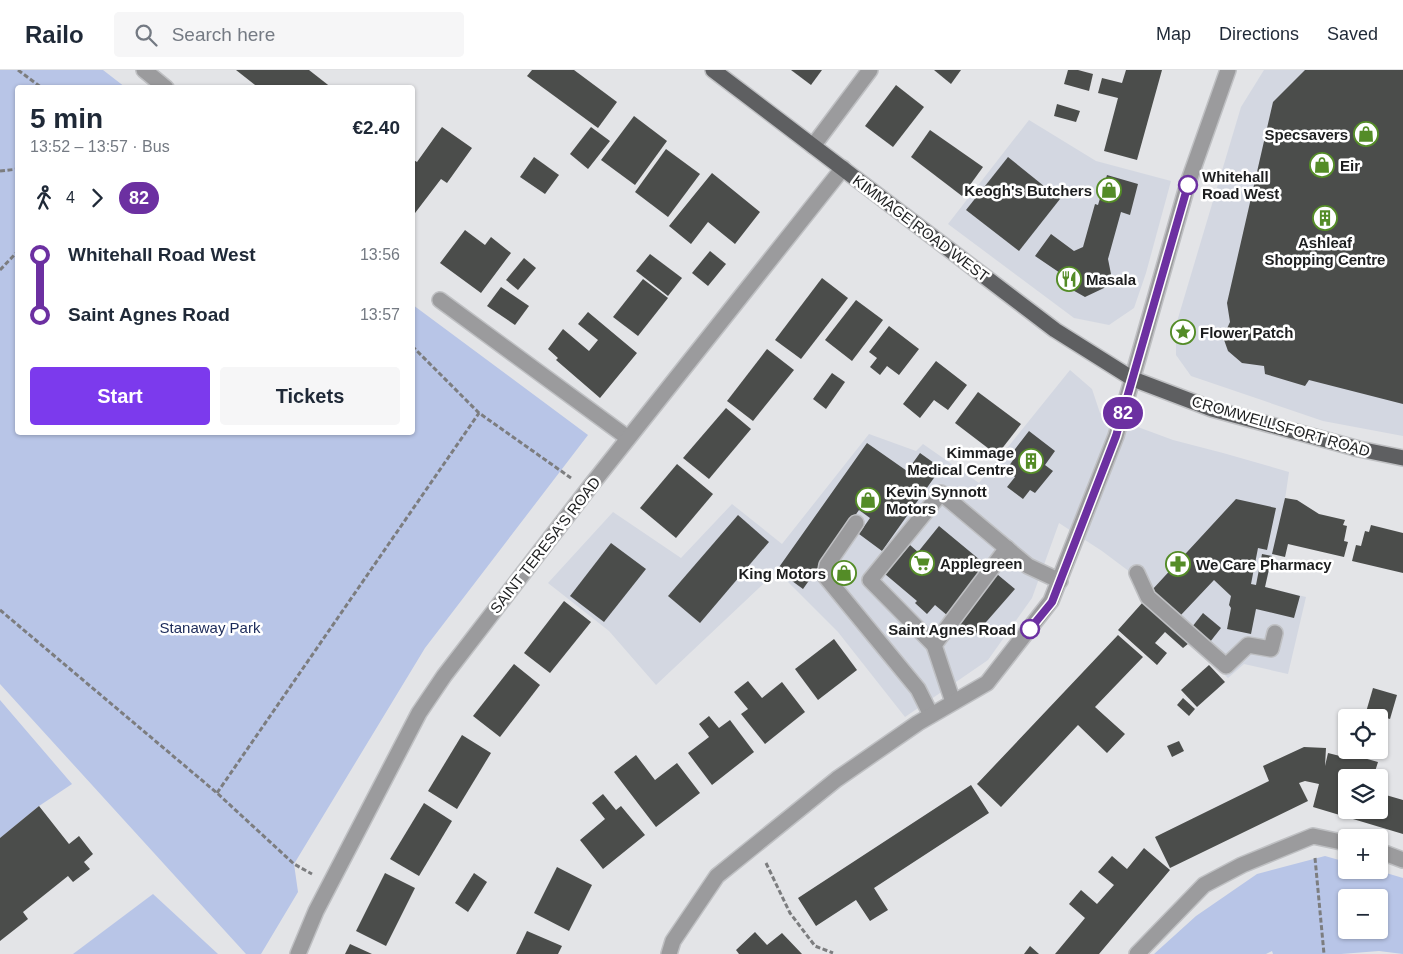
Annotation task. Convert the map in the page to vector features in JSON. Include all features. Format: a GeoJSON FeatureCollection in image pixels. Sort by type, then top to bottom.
{"type":"FeatureCollection","features":[{"type":"Feature","properties":{"kind":"main road","name":"KIMMAGE ROAD WEST"},"geometry":{"type":"LineString","coordinates":[[714,70],[1055,330],[1133,379]]}},
{"type":"Feature","properties":{"kind":"main road","name":"CROMWELLSFORT ROAD"},"geometry":{"type":"LineString","coordinates":[[1133,379],[1212,409],[1359,449],[1403,458]]}},
{"type":"Feature","properties":{"kind":"street"},"geometry":{"type":"LineString","coordinates":[[144,70],[162,85]]}},
{"type":"Feature","properties":{"kind":"street"},"geometry":{"type":"LineString","coordinates":[[813,146],[870,70]]}},
{"type":"Feature","properties":{"kind":"street"},"geometry":{"type":"LineString","coordinates":[[669,954],[673,941],[717,876],[837,779],[931,715],[987,683],[1052,602],[1116,436],[1188,183],[1228,70]]}},
{"type":"Feature","properties":{"kind":"street","name":"SAINT TERESA'S ROAD"},"geometry":{"type":"LineString","coordinates":[[298,954],[316,911],[419,713],[444,676],[628,438],[843,168]]}},
{"type":"Feature","properties":{"kind":"street"},"geometry":{"type":"LineString","coordinates":[[440,300],[628,438]]}},
{"type":"Feature","properties":{"kind":"street"},"geometry":{"type":"LineString","coordinates":[[953,702],[934,645],[870,580],[941,493],[1028,566],[1060,581]]}},
{"type":"Feature","properties":{"kind":"street"},"geometry":{"type":"LineString","coordinates":[[856,524],[827,565],[825,576],[918,689],[931,715]]}},
{"type":"Feature","properties":{"kind":"street"},"geometry":{"type":"LineString","coordinates":[[934,645],[1007,548]]}},
{"type":"Feature","properties":{"kind":"street"},"geometry":{"type":"LineString","coordinates":[[1137,574],[1148,597],[1226,666],[1248,645],[1271,649],[1275,633]]}},
{"type":"Feature","properties":{"kind":"street"},"geometry":{"type":"LineString","coordinates":[[1137,954],[1204,885],[1242,865],[1313,836],[1338,841]]}},
{"type":"Feature","properties":{"kind":"street"},"geometry":{"type":"LineString","coordinates":[[1388,854],[1403,860]]}},
{"type":"Feature","properties":{"kind":"path"},"geometry":{"type":"LineString","coordinates":[[18,70],[38,85]]}},
{"type":"Feature","properties":{"kind":"path"},"geometry":{"type":"LineString","coordinates":[[0,170],[15,169]]}},
{"type":"Feature","properties":{"kind":"path"},"geometry":{"type":"LineString","coordinates":[[0,270],[15,254]]}},
{"type":"Feature","properties":{"kind":"path"},"geometry":{"type":"LineString","coordinates":[[415,349],[479,413],[571,478]]}},
{"type":"Feature","properties":{"kind":"path"},"geometry":{"type":"LineString","coordinates":[[217,794],[479,413]]}},
{"type":"Feature","properties":{"kind":"path"},"geometry":{"type":"LineString","coordinates":[[0,610],[217,794],[294,864],[313,874]]}},
{"type":"Feature","properties":{"kind":"path"},"geometry":{"type":"LineString","coordinates":[[1313,836],[1324,954]]}},
{"type":"Feature","properties":{"kind":"path"},"geometry":{"type":"LineString","coordinates":[[766,864],[790,912],[815,946],[832,953]]}},
{"type":"Feature","properties":{"kind":"shaded area","name":"Ashleaf Shopping Centre"},"geometry":{"type":"Polygon","coordinates":[[[1264,70],[1403,70],[1403,436],[1323,421],[1191,376],[1176,355],[1176,325],[1241,107],[1264,70]]]}},
{"type":"Feature","properties":{"kind":"shaded area"},"geometry":{"type":"Polygon","coordinates":[[[1029,120],[1096,161],[1171,181],[1146,273],[1134,308],[1109,325],[1074,318],[948,224],[1029,120]]]}},
{"type":"Feature","properties":{"kind":"shaded area"},"geometry":{"type":"Polygon","coordinates":[[[1070,370],[1092,389],[1100,413],[1173,440],[1289,472],[1284,506],[1265,587],[1306,597],[1288,674],[1244,664],[1228,678],[1180,635],[1142,581],[1102,551],[1059,523],[1032,598],[988,660],[905,717],[838,632],[777,571],[656,685],[609,631],[548,583],[613,512],[681,558],[732,504],[782,544],[869,434],[916,451],[923,444],[979,483],[1070,370]]]}},
{"type":"Feature","properties":{"kind":"green space","name":"Stanaway Park"},"geometry":{"type":"Polygon","coordinates":[[[0,70],[103,70],[122,85],[15,85],[15,435],[415,435],[415,306],[588,435],[425,648],[294,864],[298,892],[261,954],[246,954],[0,684],[0,70]]]}},
{"type":"Feature","properties":{"kind":"green space"},"geometry":{"type":"Polygon","coordinates":[[[0,700],[72,784],[39,806],[0,838],[0,700]]]}},
{"type":"Feature","properties":{"kind":"green space"},"geometry":{"type":"Polygon","coordinates":[[[1325,856],[1338,860],[1338,879],[1388,879],[1388,874],[1403,878],[1403,954],[1379,951],[1341,954],[1273,954],[1272,951],[1266,954],[1154,954],[1196,916],[1257,874],[1325,856]]]}},
{"type":"Feature","properties":{"kind":"green space"},"geometry":{"type":"Polygon","coordinates":[[[153,894],[218,954],[73,954],[153,894]]]}},
{"type":"Feature","properties":{"kind":"building"},"geometry":{"type":"Polygon","coordinates":[[[236,70],[309,70],[328,85],[255,85],[236,70]]]}},
{"type":"Feature","properties":{"kind":"building"},"geometry":{"type":"Polygon","coordinates":[[[532,70],[574,70],[617,102],[598,128],[527,76],[532,70]]]}},
{"type":"Feature","properties":{"kind":"building"},"geometry":{"type":"Polygon","coordinates":[[[791,70],[822,70],[811,85],[791,70]]]}},
{"type":"Feature","properties":{"kind":"building"},"geometry":{"type":"Polygon","coordinates":[[[934,70],[961,70],[951,84],[934,70]]]}},
{"type":"Feature","properties":{"kind":"building"},"geometry":{"type":"Polygon","coordinates":[[[1068,70],[1078,70],[1093,74],[1089,91],[1064,84],[1068,70]]]}},
{"type":"Feature","properties":{"kind":"building"},"geometry":{"type":"Polygon","coordinates":[[[1126,70],[1162,70],[1137,160],[1104,151],[1118,98],[1098,93],[1102,78],[1122,83],[1126,70]]]}},
{"type":"Feature","properties":{"kind":"building","name":"Ashleaf Shopping Centre"},"geometry":{"type":"Polygon","coordinates":[[[1305,70],[1403,70],[1403,404],[1309,380],[1305,386],[1265,374],[1264,366],[1242,363],[1228,351],[1223,337],[1230,322],[1227,303],[1273,102],[1305,70]]]}},
{"type":"Feature","properties":{"kind":"building"},"geometry":{"type":"Polygon","coordinates":[[[896,85],[924,107],[893,147],[865,126],[896,85]]]}},
{"type":"Feature","properties":{"kind":"building"},"geometry":{"type":"Polygon","coordinates":[[[1057,104],[1080,111],[1076,122],[1054,116],[1057,104]]]}},
{"type":"Feature","properties":{"kind":"building"},"geometry":{"type":"Polygon","coordinates":[[[634,116],[667,141],[635,185],[601,160],[634,116]]]}},
{"type":"Feature","properties":{"kind":"building"},"geometry":{"type":"Polygon","coordinates":[[[442,127],[472,148],[447,183],[441,179],[415,213],[415,161],[417,162],[442,127]]]}},
{"type":"Feature","properties":{"kind":"building"},"geometry":{"type":"Polygon","coordinates":[[[591,127],[610,141],[588,169],[570,154],[591,127]]]}},
{"type":"Feature","properties":{"kind":"building"},"geometry":{"type":"Polygon","coordinates":[[[930,130],[983,167],[962,196],[911,157],[930,130]]]}},
{"type":"Feature","properties":{"kind":"building"},"geometry":{"type":"Polygon","coordinates":[[[666,149],[700,174],[668,217],[635,192],[666,149]]]}},
{"type":"Feature","properties":{"kind":"building"},"geometry":{"type":"Polygon","coordinates":[[[534,157],[559,175],[545,194],[520,177],[534,157]]]}},
{"type":"Feature","properties":{"kind":"building"},"geometry":{"type":"Polygon","coordinates":[[[1008,157],[1060,199],[1019,251],[966,210],[1008,157]]]}},
{"type":"Feature","properties":{"kind":"building"},"geometry":{"type":"Polygon","coordinates":[[[712,173],[760,212],[735,244],[708,222],[691,244],[669,226],[712,173]]]}},
{"type":"Feature","properties":{"kind":"building"},"geometry":{"type":"Polygon","coordinates":[[[1107,175],[1138,184],[1130,215],[1121,212],[1108,259],[1111,274],[1104,288],[1085,297],[1069,288],[1063,275],[1035,256],[1051,234],[1074,251],[1083,247],[1095,204],[1098,205],[1107,175]]]}},
{"type":"Feature","properties":{"kind":"building"},"geometry":{"type":"Polygon","coordinates":[[[465,230],[485,245],[491,237],[511,253],[481,293],[440,263],[465,230]]]}},
{"type":"Feature","properties":{"kind":"building"},"geometry":{"type":"Polygon","coordinates":[[[710,251],[726,264],[708,286],[692,273],[710,251]]]}},
{"type":"Feature","properties":{"kind":"building"},"geometry":{"type":"Polygon","coordinates":[[[650,254],[682,278],[668,296],[636,271],[650,254]]]}},
{"type":"Feature","properties":{"kind":"building"},"geometry":{"type":"Polygon","coordinates":[[[524,258],[536,268],[518,290],[506,280],[524,258]]]}},
{"type":"Feature","properties":{"kind":"building"},"geometry":{"type":"Polygon","coordinates":[[[822,278],[848,298],[801,359],[775,340],[822,278]]]}},
{"type":"Feature","properties":{"kind":"building"},"geometry":{"type":"Polygon","coordinates":[[[643,279],[668,298],[638,336],[613,317],[643,279]]]}},
{"type":"Feature","properties":{"kind":"building"},"geometry":{"type":"Polygon","coordinates":[[[501,287],[529,306],[515,325],[487,306],[501,287]]]}},
{"type":"Feature","properties":{"kind":"building"},"geometry":{"type":"Polygon","coordinates":[[[856,300],[883,320],[852,361],[825,340],[856,300]]]}},
{"type":"Feature","properties":{"kind":"building"},"geometry":{"type":"Polygon","coordinates":[[[588,312],[637,353],[600,398],[556,360],[558,358],[548,349],[563,329],[589,351],[598,340],[578,324],[588,312]]]}},
{"type":"Feature","properties":{"kind":"building"},"geometry":{"type":"Polygon","coordinates":[[[889,326],[919,349],[899,375],[887,366],[880,375],[870,367],[877,358],[869,352],[889,326]]]}},
{"type":"Feature","properties":{"kind":"building"},"geometry":{"type":"Polygon","coordinates":[[[767,349],[794,370],[753,421],[727,401],[767,349]]]}},
{"type":"Feature","properties":{"kind":"building"},"geometry":{"type":"Polygon","coordinates":[[[936,361],[967,385],[948,410],[934,400],[920,418],[903,404],[936,361]]]}},
{"type":"Feature","properties":{"kind":"building"},"geometry":{"type":"Polygon","coordinates":[[[832,373],[845,382],[826,409],[813,399],[832,373]]]}},
{"type":"Feature","properties":{"kind":"building"},"geometry":{"type":"Polygon","coordinates":[[[978,392],[1021,424],[997,455],[955,423],[978,392]]]}},
{"type":"Feature","properties":{"kind":"building"},"geometry":{"type":"Polygon","coordinates":[[[726,408],[751,429],[709,479],[683,458],[726,408]]]}},
{"type":"Feature","properties":{"kind":"building","name":"Kimmage Medical Centre"},"geometry":{"type":"Polygon","coordinates":[[[1029,431],[1055,451],[1045,465],[1053,471],[1035,493],[1030,490],[1023,499],[1007,487],[1015,477],[1006,470],[1016,456],[1012,453],[1029,431]]]}},
{"type":"Feature","properties":{"kind":"building"},"geometry":{"type":"Polygon","coordinates":[[[867,443],[907,471],[920,453],[941,468],[882,551],[859,534],[870,518],[859,510],[803,589],[777,570],[867,443]]]}},
{"type":"Feature","properties":{"kind":"building"},"geometry":{"type":"Polygon","coordinates":[[[677,464],[713,494],[676,538],[640,508],[677,464]]]}},
{"type":"Feature","properties":{"kind":"building"},"geometry":{"type":"Polygon","coordinates":[[[1285,498],[1297,500],[1319,514],[1345,520],[1343,525],[1347,526],[1344,541],[1348,542],[1344,557],[1288,544],[1285,557],[1272,554],[1285,498]]]}},
{"type":"Feature","properties":{"kind":"building"},"geometry":{"type":"Polygon","coordinates":[[[1236,499],[1276,508],[1267,550],[1258,548],[1251,584],[1256,585],[1262,554],[1272,556],[1265,587],[1300,596],[1294,618],[1256,609],[1251,634],[1227,629],[1231,596],[1214,580],[1180,616],[1152,590],[1236,499]]]}},
{"type":"Feature","properties":{"kind":"building"},"geometry":{"type":"Polygon","coordinates":[[[738,515],[769,542],[700,623],[668,596],[738,515]]]}},
{"type":"Feature","properties":{"kind":"building"},"geometry":{"type":"Polygon","coordinates":[[[1371,525],[1403,533],[1403,573],[1352,561],[1356,545],[1361,546],[1365,531],[1369,532],[1371,525]]]}},
{"type":"Feature","properties":{"kind":"building","name":"Applegreen"},"geometry":{"type":"Polygon","coordinates":[[[939,526],[1015,589],[973,637],[935,605],[927,614],[915,603],[917,601],[885,574],[910,545],[918,552],[939,526]]]}},
{"type":"Feature","properties":{"kind":"building"},"geometry":{"type":"Polygon","coordinates":[[[611,543],[646,569],[604,622],[570,596],[611,543]]]}},
{"type":"Feature","properties":{"kind":"building"},"geometry":{"type":"Polygon","coordinates":[[[564,601],[591,622],[550,673],[524,653],[564,601]]]}},
{"type":"Feature","properties":{"kind":"building"},"geometry":{"type":"Polygon","coordinates":[[[1143,602],[1189,643],[1183,648],[1165,632],[1155,643],[1167,653],[1157,665],[1118,630],[1143,602]]]}},
{"type":"Feature","properties":{"kind":"building"},"geometry":{"type":"Polygon","coordinates":[[[1203,613],[1221,628],[1210,642],[1192,627],[1203,613]]]}},
{"type":"Feature","properties":{"kind":"building"},"geometry":{"type":"Polygon","coordinates":[[[1118,635],[1143,657],[1095,707],[1125,734],[1107,753],[1078,725],[1001,807],[977,784],[1118,635]]]}},
{"type":"Feature","properties":{"kind":"building"},"geometry":{"type":"Polygon","coordinates":[[[834,639],[857,670],[818,700],[795,669],[834,639]]]}},
{"type":"Feature","properties":{"kind":"building"},"geometry":{"type":"Polygon","coordinates":[[[514,664],[540,685],[500,737],[473,716],[514,664]]]}},
{"type":"Feature","properties":{"kind":"building"},"geometry":{"type":"Polygon","coordinates":[[[1209,665],[1225,682],[1197,707],[1181,690],[1209,665]]]}},
{"type":"Feature","properties":{"kind":"building"},"geometry":{"type":"Polygon","coordinates":[[[748,681],[762,698],[782,682],[805,712],[765,744],[741,714],[748,709],[734,692],[748,681]]]}},
{"type":"Feature","properties":{"kind":"building"},"geometry":{"type":"Polygon","coordinates":[[[1373,688],[1397,695],[1390,719],[1388,718],[1388,709],[1367,709],[1373,688]]]}},
{"type":"Feature","properties":{"kind":"building"},"geometry":{"type":"Polygon","coordinates":[[[1183,698],[1195,709],[1189,716],[1177,705],[1183,698]]]}},
{"type":"Feature","properties":{"kind":"building"},"geometry":{"type":"Polygon","coordinates":[[[709,716],[719,728],[730,720],[754,752],[712,785],[688,753],[709,737],[699,724],[709,716]]]}},
{"type":"Feature","properties":{"kind":"building"},"geometry":{"type":"Polygon","coordinates":[[[462,735],[491,753],[457,809],[428,791],[462,735]]]}},
{"type":"Feature","properties":{"kind":"building"},"geometry":{"type":"Polygon","coordinates":[[[1179,741],[1184,751],[1172,757],[1167,746],[1179,741]]]}},
{"type":"Feature","properties":{"kind":"building"},"geometry":{"type":"Polygon","coordinates":[[[1304,747],[1326,748],[1325,766],[1328,753],[1338,756],[1338,759],[1367,759],[1378,762],[1376,769],[1338,769],[1338,814],[1313,807],[1319,784],[1305,781],[1299,783],[1308,801],[1170,868],[1155,837],[1269,781],[1263,766],[1304,747]]]}},
{"type":"Feature","properties":{"kind":"building"},"geometry":{"type":"Polygon","coordinates":[[[636,755],[655,780],[677,763],[700,793],[656,827],[614,772],[636,755]]]}},
{"type":"Feature","properties":{"kind":"building"},"geometry":{"type":"Polygon","coordinates":[[[971,785],[989,813],[874,888],[888,910],[870,921],[856,900],[816,926],[798,898],[971,785]]]}},
{"type":"Feature","properties":{"kind":"building"},"geometry":{"type":"Polygon","coordinates":[[[603,794],[616,810],[621,806],[645,835],[603,869],[580,840],[605,819],[592,803],[603,794]]]}},
{"type":"Feature","properties":{"kind":"building"},"geometry":{"type":"Polygon","coordinates":[[[1388,796],[1403,800],[1403,834],[1353,819],[1388,819],[1388,796]]]}},
{"type":"Feature","properties":{"kind":"building"},"geometry":{"type":"Polygon","coordinates":[[[424,803],[452,821],[419,876],[390,859],[424,803]]]}},
{"type":"Feature","properties":{"kind":"building"},"geometry":{"type":"Polygon","coordinates":[[[39,806],[69,844],[79,836],[93,854],[84,862],[90,869],[73,882],[68,876],[23,912],[28,919],[0,941],[0,838],[39,806]]]}},
{"type":"Feature","properties":{"kind":"building"},"geometry":{"type":"Polygon","coordinates":[[[1144,848],[1170,870],[1099,954],[1055,954],[1085,918],[1069,904],[1081,890],[1097,904],[1114,885],[1098,872],[1112,856],[1127,869],[1144,848]]]}},
{"type":"Feature","properties":{"kind":"building"},"geometry":{"type":"Polygon","coordinates":[[[557,867],[592,885],[569,931],[534,913],[557,867]]]}},
{"type":"Feature","properties":{"kind":"building"},"geometry":{"type":"Polygon","coordinates":[[[385,873],[415,888],[386,946],[356,931],[385,873]]]}},
{"type":"Feature","properties":{"kind":"building"},"geometry":{"type":"Polygon","coordinates":[[[474,873],[487,882],[468,912],[455,903],[474,873]]]}},
{"type":"Feature","properties":{"kind":"building"},"geometry":{"type":"Polygon","coordinates":[[[527,931],[562,946],[558,954],[516,954],[527,931]]]}},
{"type":"Feature","properties":{"kind":"building"},"geometry":{"type":"Polygon","coordinates":[[[755,932],[767,945],[782,933],[802,954],[739,954],[736,950],[755,932]]]}},
{"type":"Feature","properties":{"kind":"building"},"geometry":{"type":"Polygon","coordinates":[[[350,944],[372,954],[345,954],[350,944]]]}},
{"type":"Feature","properties":{"kind":"building"},"geometry":{"type":"Polygon","coordinates":[[[1030,946],[1039,954],[1024,954],[1030,946]]]}},
{"type":"Feature","properties":{"kind":"bus line","name":"82"},"geometry":{"type":"LineString","coordinates":[[1030,629],[1052,602],[1116,436],[1188,185]]}},
{"type":"Feature","properties":{"kind":"place","name":"Specsavers"},"geometry":{"type":"Point","coordinates":[1366,134]}},
{"type":"Feature","properties":{"kind":"place","name":"Eir"},"geometry":{"type":"Point","coordinates":[1322,165]}},
{"type":"Feature","properties":{"kind":"place","name":"Whitehall Road West"},"geometry":{"type":"Point","coordinates":[1188,185]}},
{"type":"Feature","properties":{"kind":"place","name":"Keogh's Butchers"},"geometry":{"type":"Point","coordinates":[1109,190]}},
{"type":"Feature","properties":{"kind":"place","name":"Ashleaf Shopping Centre"},"geometry":{"type":"Point","coordinates":[1325,218]}},
{"type":"Feature","properties":{"kind":"place","name":"Masala"},"geometry":{"type":"Point","coordinates":[1069,279]}},
{"type":"Feature","properties":{"kind":"place","name":"Flower Patch"},"geometry":{"type":"Point","coordinates":[1183,332]}},
{"type":"Feature","properties":{"kind":"place","name":"Kimmage Medical Centre"},"geometry":{"type":"Point","coordinates":[1031,461]}},
{"type":"Feature","properties":{"kind":"place","name":"Kevin Synnott Motors"},"geometry":{"type":"Point","coordinates":[868,500]}},
{"type":"Feature","properties":{"kind":"place","name":"Applegreen"},"geometry":{"type":"Point","coordinates":[922,563]}},
{"type":"Feature","properties":{"kind":"place","name":"We Care Pharmacy"},"geometry":{"type":"Point","coordinates":[1178,564]}},
{"type":"Feature","properties":{"kind":"place","name":"King Motors"},"geometry":{"type":"Point","coordinates":[844,573]}},
{"type":"Feature","properties":{"kind":"place","name":"Saint Agnes Road"},"geometry":{"type":"Point","coordinates":[1030,629]}}]}
